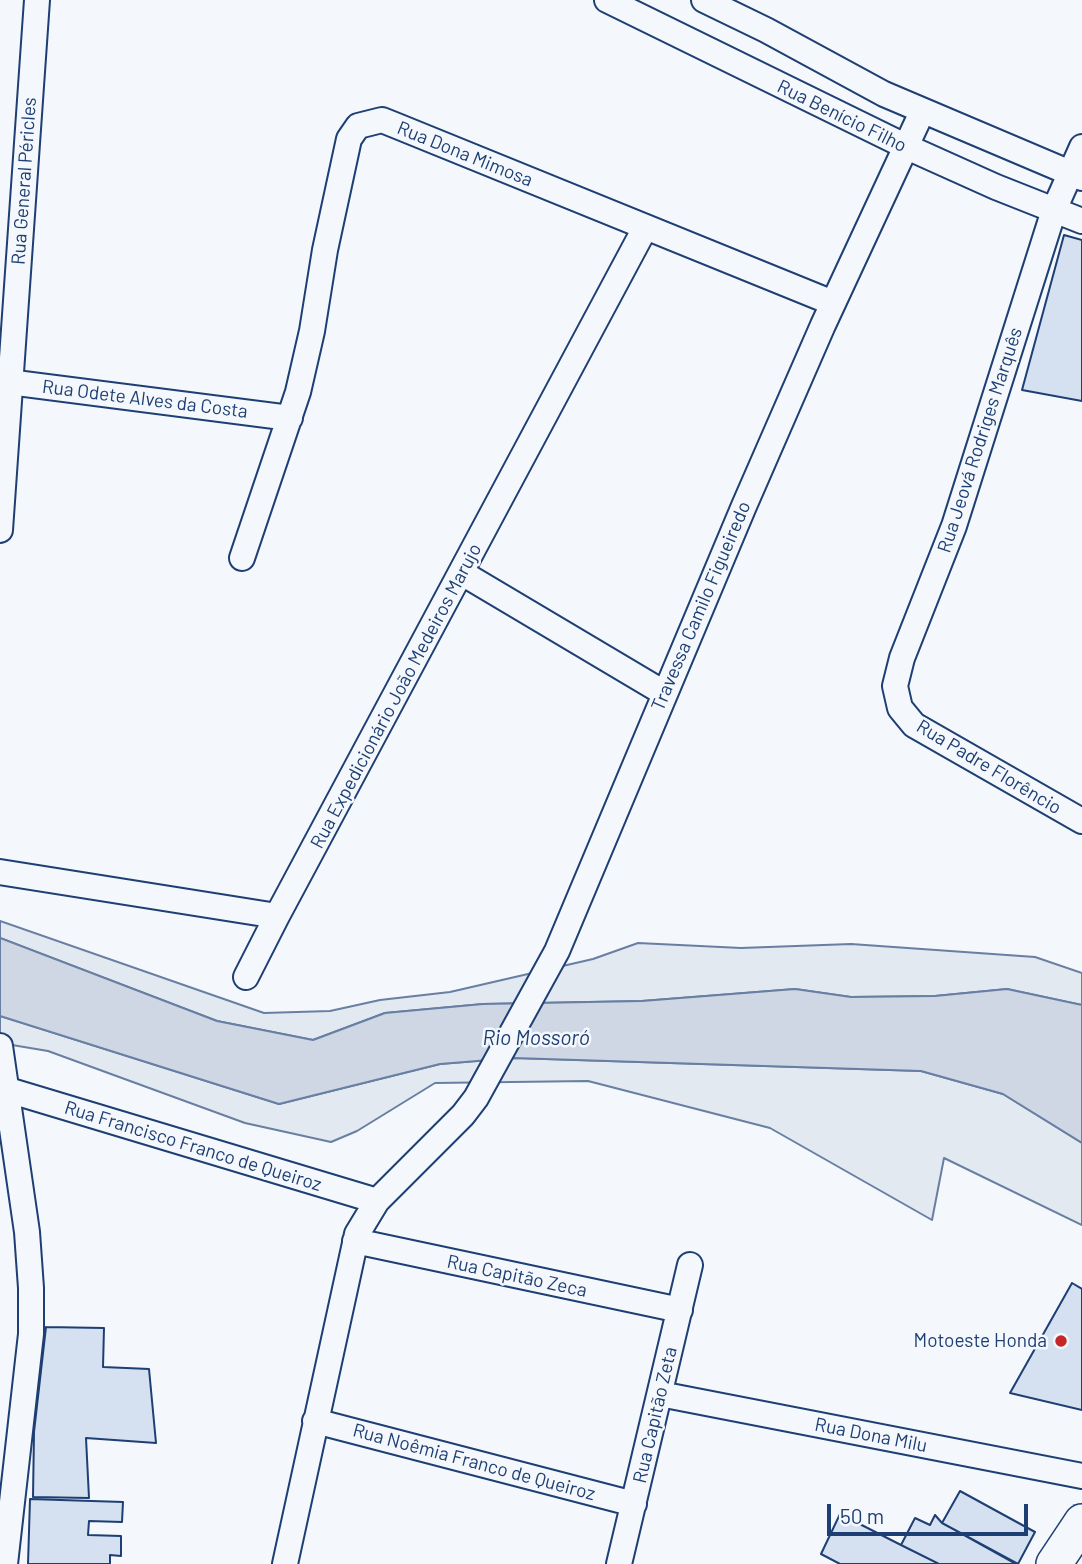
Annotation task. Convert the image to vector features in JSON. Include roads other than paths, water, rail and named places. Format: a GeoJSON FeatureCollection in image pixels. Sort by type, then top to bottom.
{"type":"FeatureCollection","features":[{"type":"Feature","properties":{"kind":"main road"},"geometry":{"type":"LineString","coordinates":[[1054,1564],[1082,1522]]}},
{"type":"Feature","properties":{"kind":"street","name":"Rua General Péricles"},"geometry":{"type":"LineString","coordinates":[[0,530],[5,381],[37,0]]}},
{"type":"Feature","properties":{"kind":"street","name":"Rua Benício Filho"},"geometry":{"type":"LineString","coordinates":[[607,0],[907,147],[996,187],[1082,221]]}},
{"type":"Feature","properties":{"kind":"street","name":"Rua Benício Filho"},"geometry":{"type":"LineString","coordinates":[[704,0],[922,112],[1076,176]]}},
{"type":"Feature","properties":{"kind":"street","name":"Travessa Camilo Figueiredo"},"geometry":{"type":"LineString","coordinates":[[285,1564],[355,1241],[377,1201],[463,1115],[476,1098],[558,951],[664,693],[833,303],[922,112]]}},
{"type":"Feature","properties":{"kind":"street","name":"Rua Dona Mimosa"},"geometry":{"type":"LineString","coordinates":[[242,558],[290,418],[312,331],[349,139],[358,126],[382,120],[833,303]]}},
{"type":"Feature","properties":{"kind":"street","name":"Rua Jeová Rodriges Marquês"},"geometry":{"type":"LineString","coordinates":[[900,708],[895,686],[902,658],[954,526],[1054,210],[1076,176],[1082,147]]}},
{"type":"Feature","properties":{"kind":"street","name":"Rua Expedicionário João Medeiros Marujo"},"geometry":{"type":"LineString","coordinates":[[246,977],[645,228]]}},
{"type":"Feature","properties":{"kind":"street","name":"Rua Odete Alves da Costa"},"geometry":{"type":"LineString","coordinates":[[5,381],[290,418]]}},
{"type":"Feature","properties":{"kind":"street"},"geometry":{"type":"LineString","coordinates":[[462,573],[664,693]]}},
{"type":"Feature","properties":{"kind":"street","name":"Rua Padre Florêncio"},"geometry":{"type":"LineString","coordinates":[[900,708],[914,725],[1082,821]]}},
{"type":"Feature","properties":{"kind":"street"},"geometry":{"type":"LineString","coordinates":[[0,872],[277,916]]}},
{"type":"Feature","properties":{"kind":"street"},"geometry":{"type":"LineString","coordinates":[[1,1054],[27,1232],[32,1288],[31,1334],[5,1564]]}},
{"type":"Feature","properties":{"kind":"street","name":"Rua Francisco Franco de Queiroz"},"geometry":{"type":"LineString","coordinates":[[8,1090],[377,1201]]}},
{"type":"Feature","properties":{"kind":"street","name":"Rua Capitão Zeca"},"geometry":{"type":"LineString","coordinates":[[355,1241],[680,1310]]}},
{"type":"Feature","properties":{"kind":"street","name":"Rua Capitão Zeta"},"geometry":{"type":"LineString","coordinates":[[619,1564],[690,1265]]}},
{"type":"Feature","properties":{"kind":"street","name":"Rua Dona Milu"},"geometry":{"type":"LineString","coordinates":[[660,1394],[1082,1475]]}},
{"type":"Feature","properties":{"kind":"street","name":"Rua Noêmia Franco de Queiroz"},"geometry":{"type":"LineString","coordinates":[[315,1421],[634,1504]]}},
{"type":"Feature","properties":{"kind":"water","name":"Rio Mossoró"},"geometry":{"type":"Polygon","coordinates":[[[0,938],[217,1021],[313,1040],[385,1013],[483,1004],[642,1001],[795,989],[851,997],[935,996],[1007,989],[1082,1005],[1082,1143],[1003,1094],[921,1071],[514,1058],[440,1064],[279,1104],[0,1016],[0,938]]]}},
{"type":"Feature","properties":{"kind":"place","name":"Motoeste Honda"},"geometry":{"type":"Point","coordinates":[1061,1341]}}]}
